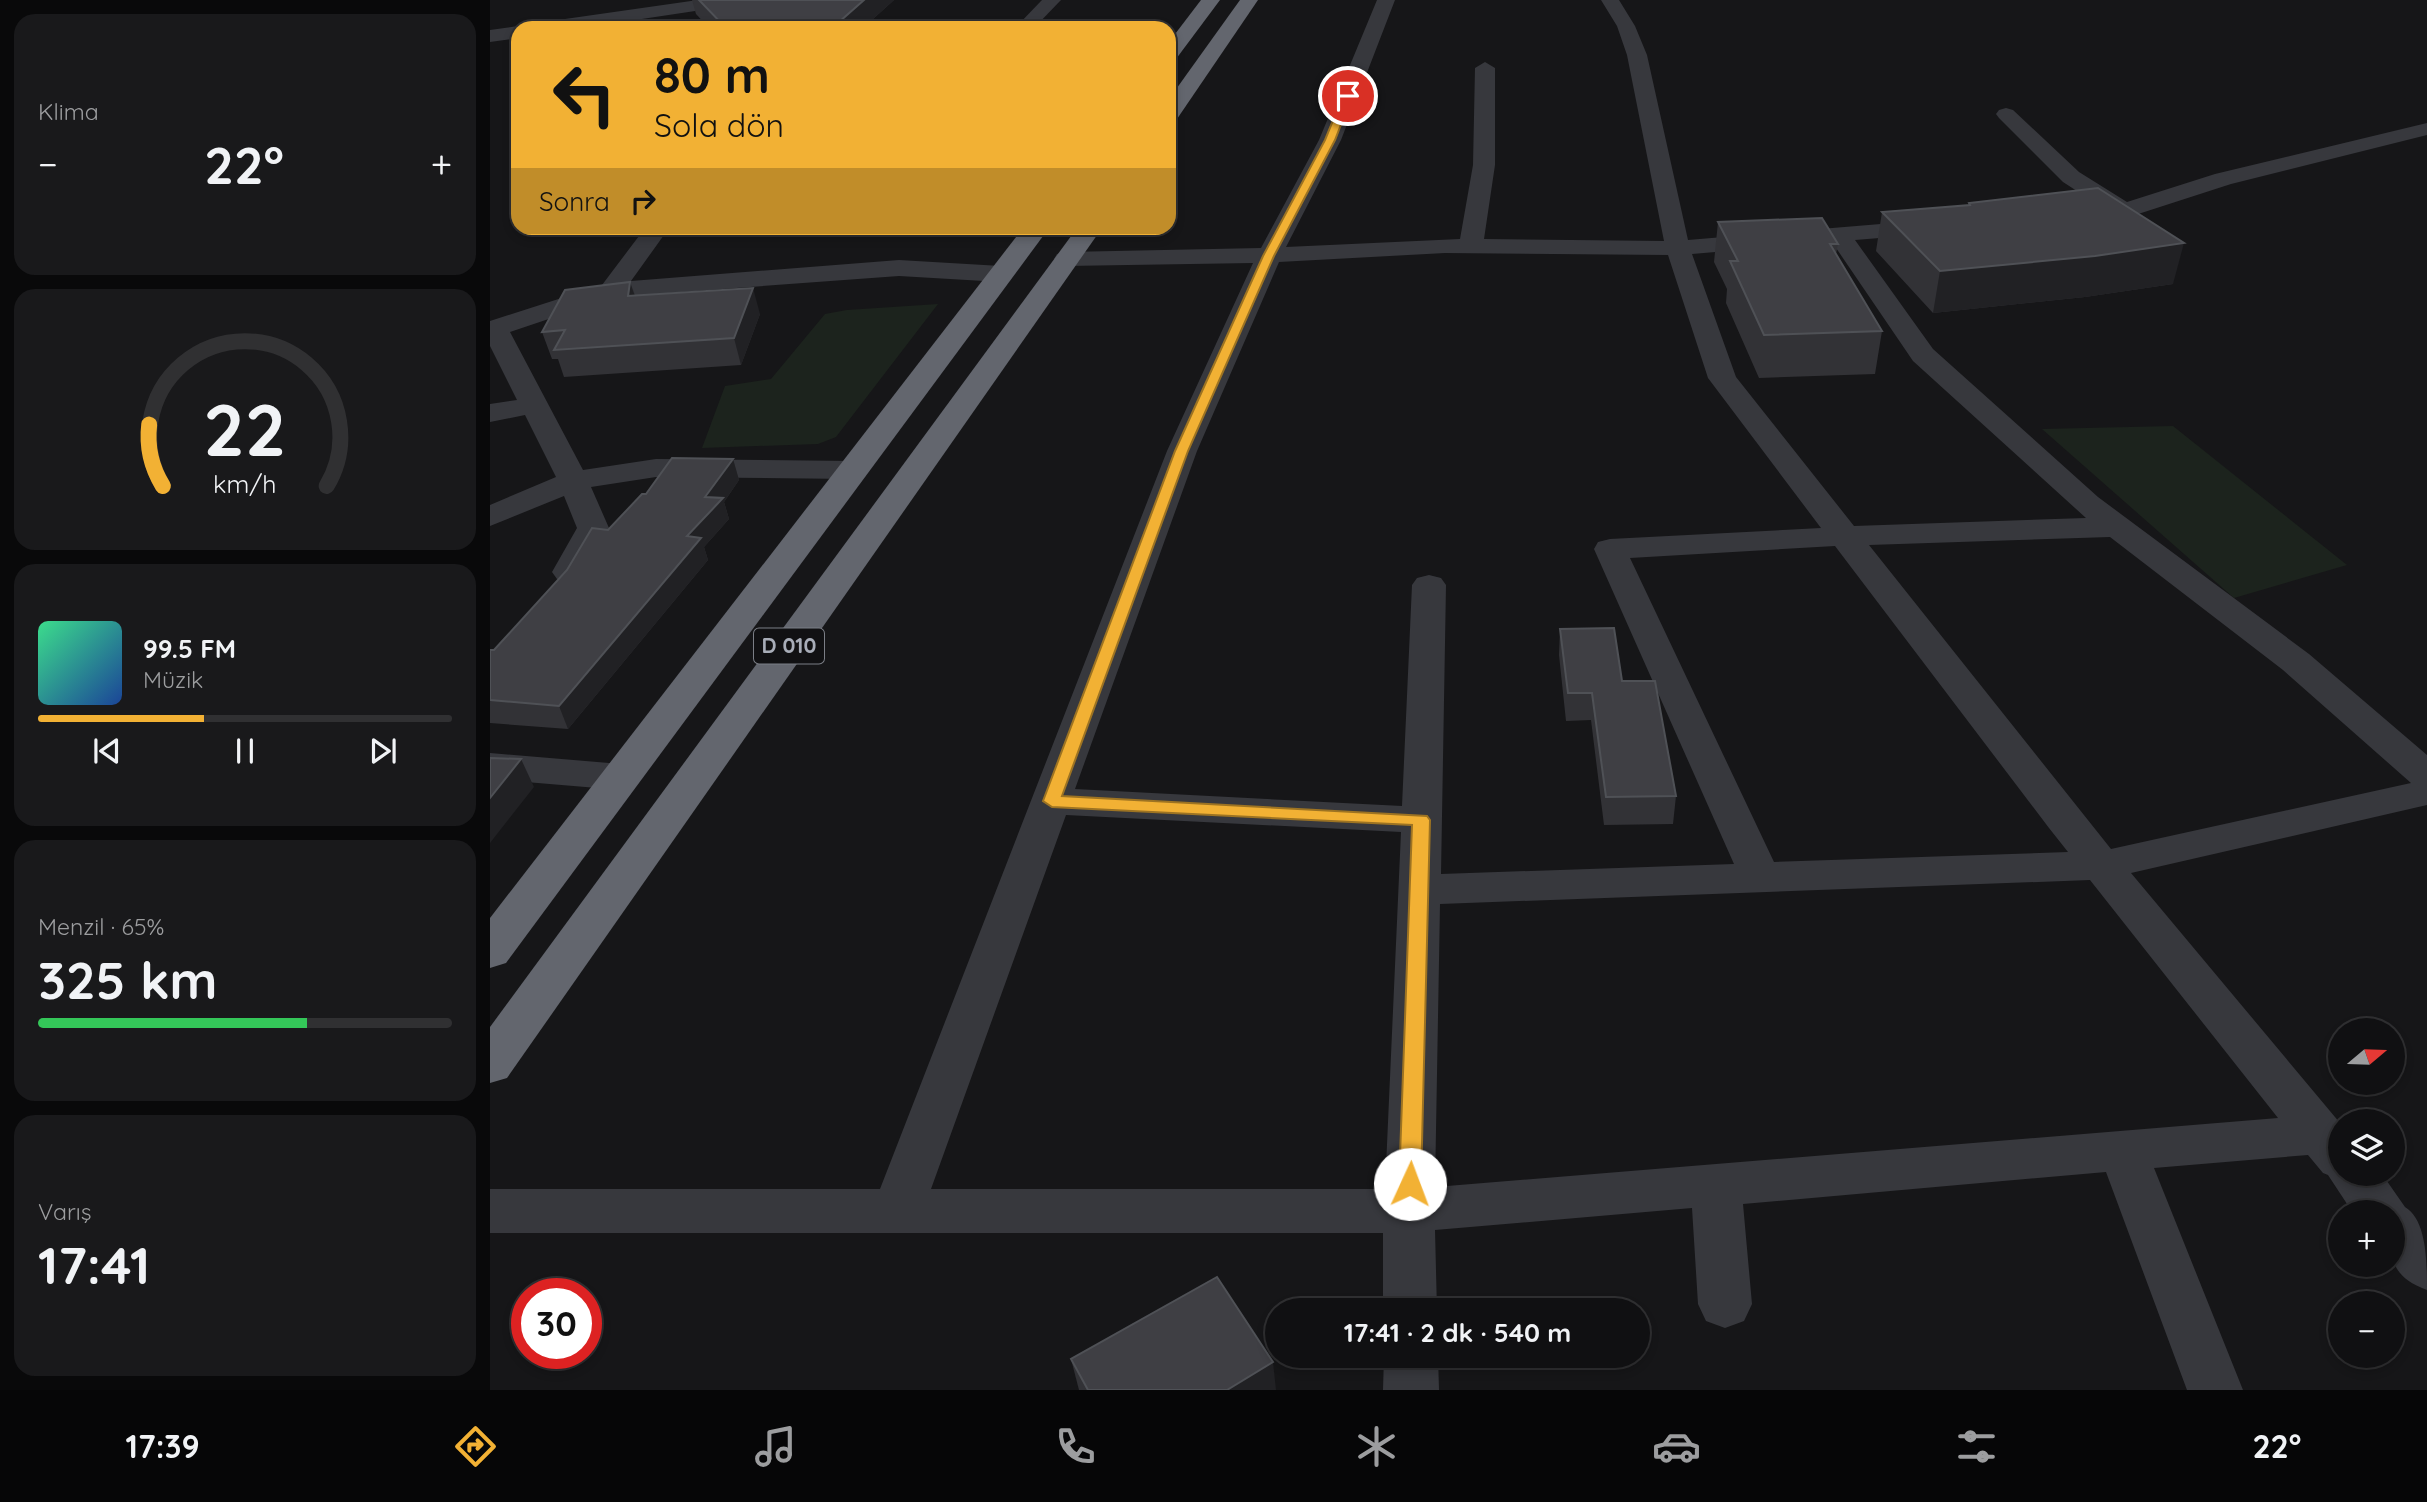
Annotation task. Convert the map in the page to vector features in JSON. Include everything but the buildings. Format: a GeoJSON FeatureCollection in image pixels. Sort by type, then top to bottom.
{"type":"FeatureCollection","features":[{"type":"Feature","properties":{"kind":"highway"},"geometry":{"type":"LineString","coordinates":[[1176,46],[1211,0]]}},
{"type":"Feature","properties":{"kind":"highway"},"geometry":{"type":"LineString","coordinates":[[1176,104],[1249,0]]}},
{"type":"Feature","properties":{"kind":"highway","name":"D 010"},"geometry":{"type":"LineString","coordinates":[[490,951],[1032,235]]}},
{"type":"Feature","properties":{"kind":"highway","name":"D 010"},"geometry":{"type":"LineString","coordinates":[[490,1064],[1084,235]]}},
{"type":"Feature","properties":{"kind":"street"},"geometry":{"type":"LineString","coordinates":[[577,21],[654,5],[735,0]]}},
{"type":"Feature","properties":{"kind":"street"},"geometry":{"type":"LineString","coordinates":[[1031,21],[1052,0]]}},
{"type":"Feature","properties":{"kind":"street"},"geometry":{"type":"LineString","coordinates":[[897,1212],[1182,451],[1269,256],[1330,140],[1386,0]]}},
{"type":"Feature","properties":{"kind":"street"},"geometry":{"type":"LineString","coordinates":[[1610,0],[1626,26],[1637,55],[1678,248],[1722,378],[2101,865],[2328,1144]]}},
{"type":"Feature","properties":{"kind":"street"},"geometry":{"type":"LineString","coordinates":[[654,5],[669,21]]}},
{"type":"Feature","properties":{"kind":"street"},"geometry":{"type":"LineString","coordinates":[[490,36],[511,33]]}},
{"type":"Feature","properties":{"kind":"street"},"geometry":{"type":"LineString","coordinates":[[1471,246],[1484,164],[1485,68]]}},
{"type":"Feature","properties":{"kind":"street"},"geometry":{"type":"LineString","coordinates":[[2006,114],[2071,177],[2124,211]]}},
{"type":"Feature","properties":{"kind":"street"},"geometry":{"type":"LineString","coordinates":[[2056,217],[2124,211],[2223,179],[2427,129]]}},
{"type":"Feature","properties":{"kind":"street"},"geometry":{"type":"LineString","coordinates":[[1066,259],[1269,256],[1471,246],[1678,248],[1948,226]]}},
{"type":"Feature","properties":{"kind":"street"},"geometry":{"type":"LineString","coordinates":[[611,290],[652,235]]}},
{"type":"Feature","properties":{"kind":"street"},"geometry":{"type":"LineString","coordinates":[[1839,235],[1923,355],[2116,527],[2296,662],[2427,776]]}},
{"type":"Feature","properties":{"kind":"street"},"geometry":{"type":"LineString","coordinates":[[553,595],[593,528],[535,405],[492,330],[611,290],[899,268],[1001,274]]}},
{"type":"Feature","properties":{"kind":"street"},"geometry":{"type":"LineString","coordinates":[[490,413],[535,405]]}},
{"type":"Feature","properties":{"kind":"street"},"geometry":{"type":"LineString","coordinates":[[490,516],[573,481],[656,468],[852,470]]}},
{"type":"Feature","properties":{"kind":"street"},"geometry":{"type":"LineString","coordinates":[[1761,878],[1610,549],[1844,536],[2116,527]]}},
{"type":"Feature","properties":{"kind":"street"},"geometry":{"type":"LineString","coordinates":[[1410,1298],[1409,1211],[1429,585]]}},
{"type":"Feature","properties":{"kind":"street"},"geometry":{"type":"LineString","coordinates":[[490,766],[621,777]]}},
{"type":"Feature","properties":{"kind":"street"},"geometry":{"type":"LineString","coordinates":[[1419,890],[2101,865],[2427,792]]}},
{"type":"Feature","properties":{"kind":"street"},"geometry":{"type":"LineString","coordinates":[[1052,801],[1421,820]]}},
{"type":"Feature","properties":{"kind":"street"},"geometry":{"type":"LineString","coordinates":[[490,1211],[1409,1211],[2122,1150],[2328,1146]]}},
{"type":"Feature","properties":{"kind":"street"},"geometry":{"type":"LineString","coordinates":[[2122,1150],[2215,1390]]}},
{"type":"Feature","properties":{"kind":"street"},"geometry":{"type":"LineString","coordinates":[[1716,1185],[1725,1304]]}},
{"type":"Feature","properties":{"kind":"street"},"geometry":{"type":"LineString","coordinates":[[2362,1186],[2373,1200]]}},
{"type":"Feature","properties":{"kind":"street"},"geometry":{"type":"LineString","coordinates":[[2405,1240],[2427,1267]]}},
{"type":"Feature","properties":{"kind":"street"},"geometry":{"type":"LineString","coordinates":[[1411,1368],[1411,1390]]}},
{"type":"Feature","properties":{"kind":"shaded area"},"geometry":{"type":"Polygon","coordinates":[[[938,304],[836,437],[818,444],[702,448],[725,386],[771,379],[825,314],[938,304]]]}},
{"type":"Feature","properties":{"kind":"shaded area"},"geometry":{"type":"Polygon","coordinates":[[[2173,426],[2347,565],[2234,598],[2042,429],[2173,426]]]}},
{"type":"Feature","properties":{"kind":"route"},"geometry":{"type":"LineString","coordinates":[[1348,96],[1330,140],[1269,256],[1182,451],[1052,801],[1421,820],[1410,1184]]}}]}
